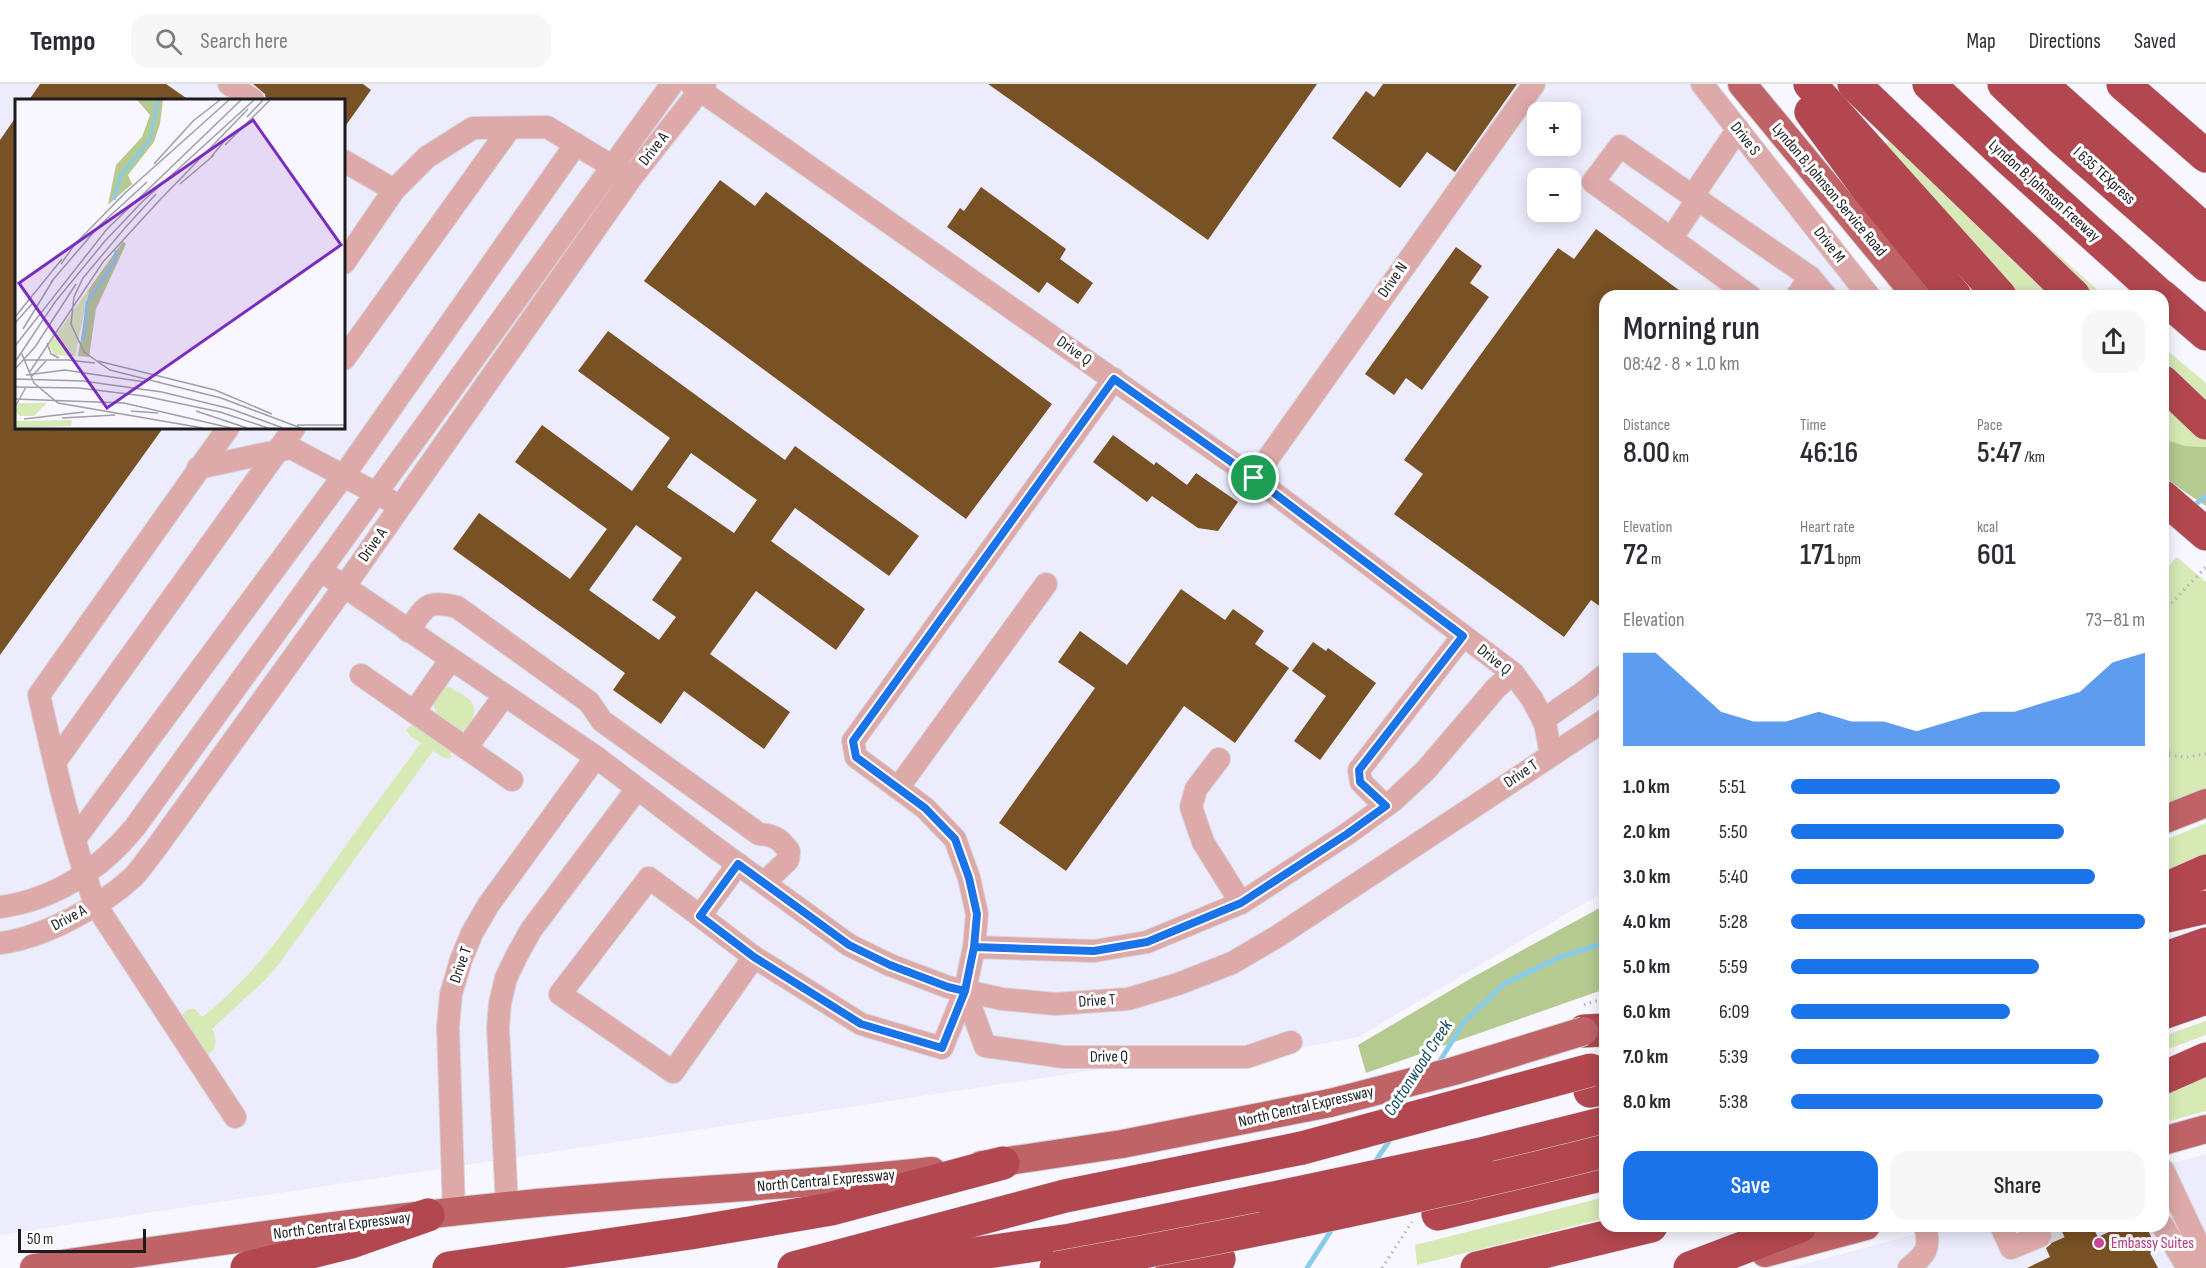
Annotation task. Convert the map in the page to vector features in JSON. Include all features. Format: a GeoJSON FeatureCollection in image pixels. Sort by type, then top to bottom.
{"type":"FeatureCollection","features":[{"type":"Feature","properties":{"kind":"highway"},"geometry":{"type":"LineString","coordinates":[[1790,84],[1867,188],[1950,290]]}},
{"type":"Feature","properties":{"kind":"highway"},"geometry":{"type":"LineString","coordinates":[[1810,84],[1995,290]]}},
{"type":"Feature","properties":{"kind":"highway"},"geometry":{"type":"LineString","coordinates":[[1854,84],[2068,290]]}},
{"type":"Feature","properties":{"kind":"highway","name":"Lyndon B. Johnson Freeway"},"geometry":{"type":"LineString","coordinates":[[1929,84],[2155,290]]}},
{"type":"Feature","properties":{"kind":"highway","name":"I 635 TEXpress"},"geometry":{"type":"LineString","coordinates":[[2004,84],[2076,152],[2206,265]]}},
{"type":"Feature","properties":{"kind":"highway","name":"I 635 TEXpress"},"geometry":{"type":"LineString","coordinates":[[2042,84],[2206,231]]}},
{"type":"Feature","properties":{"kind":"highway"},"geometry":{"type":"LineString","coordinates":[[2123,84],[2206,156]]}},
{"type":"Feature","properties":{"kind":"highway","name":"Lyndon B. Johnson Freeway"},"geometry":{"type":"LineString","coordinates":[[2169,302],[2206,334]]}},
{"type":"Feature","properties":{"kind":"highway"},"geometry":{"type":"LineString","coordinates":[[2169,388],[2206,423]]}},
{"type":"Feature","properties":{"kind":"highway"},"geometry":{"type":"LineString","coordinates":[[2169,502],[2206,534]]}},
{"type":"Feature","properties":{"kind":"highway"},"geometry":{"type":"LineString","coordinates":[[2169,887],[2206,871]]}},
{"type":"Feature","properties":{"kind":"highway"},"geometry":{"type":"LineString","coordinates":[[2169,916],[2206,907]]}},
{"type":"Feature","properties":{"kind":"highway"},"geometry":{"type":"LineString","coordinates":[[2169,957],[2206,944]]}},
{"type":"Feature","properties":{"kind":"highway"},"geometry":{"type":"LineString","coordinates":[[2169,986],[2206,974]]}},
{"type":"Feature","properties":{"kind":"highway"},"geometry":{"type":"LineString","coordinates":[[2169,1011],[2206,998]]}},
{"type":"Feature","properties":{"kind":"highway"},"geometry":{"type":"LineString","coordinates":[[2169,1068],[2206,1054]]}},
{"type":"Feature","properties":{"kind":"highway"},"geometry":{"type":"LineString","coordinates":[[2169,1075],[2206,1059]]}},
{"type":"Feature","properties":{"kind":"highway"},"geometry":{"type":"LineString","coordinates":[[1302,1148],[1599,1068]]}},
{"type":"Feature","properties":{"kind":"highway"},"geometry":{"type":"LineString","coordinates":[[2169,1093],[2206,1084]]}},
{"type":"Feature","properties":{"kind":"highway"},"geometry":{"type":"LineString","coordinates":[[794,1268],[1065,1196],[1599,1089]]}},
{"type":"Feature","properties":{"kind":"highway"},"geometry":{"type":"LineString","coordinates":[[875,1268],[1071,1240],[1477,1155],[1599,1124]]}},
{"type":"Feature","properties":{"kind":"highway"},"geometry":{"type":"LineString","coordinates":[[1056,1268],[1232,1236],[1460,1186],[1599,1152]]}},
{"type":"Feature","properties":{"kind":"highway"},"geometry":{"type":"LineString","coordinates":[[449,1268],[690,1233],[831,1209],[1003,1162]]}},
{"type":"Feature","properties":{"kind":"highway"},"geometry":{"type":"LineString","coordinates":[[1172,1268],[1438,1214],[1599,1175]]}},
{"type":"Feature","properties":{"kind":"highway"},"geometry":{"type":"LineString","coordinates":[[247,1268],[351,1242],[441,1214]]}},
{"type":"Feature","properties":{"kind":"highway"},"geometry":{"type":"LineString","coordinates":[[1478,1268],[1626,1232]]}},
{"type":"Feature","properties":{"kind":"highway"},"geometry":{"type":"LineString","coordinates":[[1690,1268],[1784,1232]]}},
{"type":"Feature","properties":{"kind":"main road","name":"Lyndon B. Johnson Service Road"},"geometry":{"type":"LineString","coordinates":[[1742,84],[1912,290]]}},
{"type":"Feature","properties":{"kind":"main road"},"geometry":{"type":"LineString","coordinates":[[2169,513],[2206,540]]}},
{"type":"Feature","properties":{"kind":"main road"},"geometry":{"type":"LineString","coordinates":[[2169,818],[2206,803]]}},
{"type":"Feature","properties":{"kind":"main road","name":"North Central Expressway"},"geometry":{"type":"LineString","coordinates":[[34,1268],[507,1206],[863,1179],[1003,1162],[1122,1144],[1330,1103],[1454,1071],[1598,1028]]}},
{"type":"Feature","properties":{"kind":"main road"},"geometry":{"type":"LineString","coordinates":[[2169,1139],[2206,1129]]}},
{"type":"Feature","properties":{"kind":"main road"},"geometry":{"type":"LineString","coordinates":[[1699,1268],[1760,1261],[1848,1232]]}},
{"type":"Feature","properties":{"kind":"lane"},"geometry":{"type":"LineString","coordinates":[[229,84],[252,99]]}},
{"type":"Feature","properties":{"kind":"lane","name":"Drive A"},"geometry":{"type":"LineString","coordinates":[[0,907],[47,895],[72,883],[118,847],[135,827],[672,84]]}},
{"type":"Feature","properties":{"kind":"lane","name":"Drive N"},"geometry":{"type":"LineString","coordinates":[[1254,478],[1534,84]]}},
{"type":"Feature","properties":{"kind":"lane","name":"Drive S"},"geometry":{"type":"LineString","coordinates":[[1702,84],[1789,194]]}},
{"type":"Feature","properties":{"kind":"lane","name":"Drive A"},"geometry":{"type":"LineString","coordinates":[[0,943],[16,941],[54,928],[95,904],[134,876],[344,587],[698,86]]}},
{"type":"Feature","properties":{"kind":"lane","name":"Drive Q"},"geometry":{"type":"LineString","coordinates":[[698,86],[1254,478],[1513,673],[1532,699],[1543,720],[1551,755]]}},
{"type":"Feature","properties":{"kind":"lane"},"geometry":{"type":"LineString","coordinates":[[345,262],[394,190],[427,157],[473,128],[547,127],[631,178]]}},
{"type":"Feature","properties":{"kind":"lane"},"geometry":{"type":"LineString","coordinates":[[345,358],[510,128]]}},
{"type":"Feature","properties":{"kind":"lane"},"geometry":{"type":"LineString","coordinates":[[1671,239],[1697,200],[1698,188],[1742,135]]}},
{"type":"Feature","properties":{"kind":"lane"},"geometry":{"type":"LineString","coordinates":[[75,839],[344,475],[576,144]]}},
{"type":"Feature","properties":{"kind":"lane"},"geometry":{"type":"LineString","coordinates":[[1742,290],[1593,182],[1620,146],[1810,277],[1821,290]]}},
{"type":"Feature","properties":{"kind":"lane"},"geometry":{"type":"LineString","coordinates":[[345,163],[394,190]]}},
{"type":"Feature","properties":{"kind":"lane","name":"Drive M"},"geometry":{"type":"LineString","coordinates":[[1789,194],[1864,290]]}},
{"type":"Feature","properties":{"kind":"lane"},"geometry":{"type":"LineString","coordinates":[[562,235],[582,249]]}},
{"type":"Feature","properties":{"kind":"lane"},"geometry":{"type":"LineString","coordinates":[[1801,290],[1810,277]]}},
{"type":"Feature","properties":{"kind":"lane"},"geometry":{"type":"LineString","coordinates":[[754,957],[673,1072],[560,994],[649,878],[754,957],[861,1024],[942,1048],[965,991],[974,947],[977,914],[969,878],[955,839],[925,808],[856,757],[853,741],[1114,379]]}},
{"type":"Feature","properties":{"kind":"lane"},"geometry":{"type":"LineString","coordinates":[[227,429],[39,695],[84,874],[95,904],[235,1117]]}},
{"type":"Feature","properties":{"kind":"lane"},"geometry":{"type":"LineString","coordinates":[[55,762],[293,429]]}},
{"type":"Feature","properties":{"kind":"lane"},"geometry":{"type":"LineString","coordinates":[[198,468],[291,448],[400,507]]}},
{"type":"Feature","properties":{"kind":"lane","name":"Drive T"},"geometry":{"type":"LineString","coordinates":[[320,570],[596,758],[849,945],[890,965],[948,987],[1002,999],[1055,1004],[1128,999],[1178,984],[1232,963],[1278,936],[1551,755]]}},
{"type":"Feature","properties":{"kind":"lane"},"geometry":{"type":"LineString","coordinates":[[898,788],[1046,584]]}},
{"type":"Feature","properties":{"kind":"lane"},"geometry":{"type":"LineString","coordinates":[[408,631],[426,607],[438,602],[457,607],[589,702],[602,721],[759,834],[780,839],[789,851],[788,860],[765,883]]}},
{"type":"Feature","properties":{"kind":"lane"},"geometry":{"type":"LineString","coordinates":[[1386,806],[1360,782],[1359,770],[1463,636]]}},
{"type":"Feature","properties":{"kind":"lane"},"geometry":{"type":"LineString","coordinates":[[414,712],[451,659]]}},
{"type":"Feature","properties":{"kind":"lane"},"geometry":{"type":"LineString","coordinates":[[974,947],[1094,951],[1147,942],[1241,903],[1386,806],[1426,770],[1496,688],[1513,673]]}},
{"type":"Feature","properties":{"kind":"lane"},"geometry":{"type":"LineString","coordinates":[[361,675],[512,780]]}},
{"type":"Feature","properties":{"kind":"lane"},"geometry":{"type":"LineString","coordinates":[[1543,720],[1599,680]]}},
{"type":"Feature","properties":{"kind":"lane"},"geometry":{"type":"LineString","coordinates":[[466,748],[504,696]]}},
{"type":"Feature","properties":{"kind":"lane"},"geometry":{"type":"LineString","coordinates":[[1551,755],[1599,724]]}},
{"type":"Feature","properties":{"kind":"lane","name":"Drive T"},"geometry":{"type":"LineString","coordinates":[[441,1214],[448,1027],[451,994],[461,960],[472,933],[489,904],[596,758]]}},
{"type":"Feature","properties":{"kind":"lane"},"geometry":{"type":"LineString","coordinates":[[1220,759],[1196,789],[1191,807],[1203,842],[1241,903]]}},
{"type":"Feature","properties":{"kind":"lane"},"geometry":{"type":"LineString","coordinates":[[507,1206],[498,1027],[500,1003],[506,978],[531,930],[638,789]]}},
{"type":"Feature","properties":{"kind":"lane"},"geometry":{"type":"LineString","coordinates":[[700,916],[738,864]]}},
{"type":"Feature","properties":{"kind":"lane","name":"Drive Q"},"geometry":{"type":"LineString","coordinates":[[965,991],[985,1046],[1064,1057],[1247,1057],[1291,1042]]}},
{"type":"Feature","properties":{"kind":"lane"},"geometry":{"type":"LineString","coordinates":[[2169,1184],[2194,1244]]}},
{"type":"Feature","properties":{"kind":"lane"},"geometry":{"type":"LineString","coordinates":[[2169,1229],[2194,1244]]}},
{"type":"Feature","properties":{"kind":"lane"},"geometry":{"type":"LineString","coordinates":[[1909,1268],[1923,1256],[1929,1241],[1926,1232]]}},
{"type":"Feature","properties":{"kind":"lane"},"geometry":{"type":"LineString","coordinates":[[2004,1232],[2011,1248],[2040,1236]]}},
{"type":"Feature","properties":{"kind":"path"},"geometry":{"type":"LineString","coordinates":[[2169,606],[2206,567]]}},
{"type":"Feature","properties":{"kind":"path"},"geometry":{"type":"LineString","coordinates":[[2169,753],[2176,756]]}},
{"type":"Feature","properties":{"kind":"path"},"geometry":{"type":"LineString","coordinates":[[2169,755],[2188,758],[2206,754]]}},
{"type":"Feature","properties":{"kind":"shaded area"},"geometry":{"type":"Polygon","coordinates":[[[0,84],[1702,84],[1863,290],[1599,290],[1599,895],[1358,1037],[1252,1057],[1128,1065],[0,1235],[0,84]]]}},
{"type":"Feature","properties":{"kind":"shaded area"},"geometry":{"type":"Polygon","coordinates":[[[2206,1154],[2206,1268],[1790,1268],[1923,1232],[2169,1232],[2169,1164],[2206,1154]]]}},
{"type":"Feature","properties":{"kind":"green space"},"geometry":{"type":"Polygon","coordinates":[[[1909,120],[2097,290],[1971,290],[1867,163],[1909,120]]]}},
{"type":"Feature","properties":{"kind":"green space"},"geometry":{"type":"Polygon","coordinates":[[[2169,352],[2206,383],[2206,447],[2186,446],[2169,441],[2169,352]]]}},
{"type":"Feature","properties":{"kind":"green space"},"geometry":{"type":"Polygon","coordinates":[[[2169,441],[2186,446],[2206,447],[2206,506],[2169,481],[2169,441]]]}},
{"type":"Feature","properties":{"kind":"green space"},"geometry":{"type":"Polygon","coordinates":[[[2177,557],[2206,582],[2206,788],[2169,803],[2169,566],[2177,557]]]}},
{"type":"Feature","properties":{"kind":"green space"},"geometry":{"type":"Polygon","coordinates":[[[449,687],[469,699],[474,708],[472,721],[467,729],[460,731],[436,712],[433,701],[442,689],[449,687]]]}},
{"type":"Feature","properties":{"kind":"green space"},"geometry":{"type":"Polygon","coordinates":[[[414,723],[451,751],[451,758],[444,758],[433,751],[278,965],[212,1029],[215,1045],[212,1052],[204,1056],[182,1017],[183,1015],[195,1009],[202,1017],[240,983],[273,946],[421,743],[410,736],[406,730],[414,723]]]}},
{"type":"Feature","properties":{"kind":"green space"},"geometry":{"type":"Polygon","coordinates":[[[2206,823],[2206,891],[2169,899],[2169,838],[2206,823]]]}},
{"type":"Feature","properties":{"kind":"green space"},"geometry":{"type":"Polygon","coordinates":[[[1599,908],[1599,991],[1366,1073],[1358,1045],[1475,976],[1599,908]]]}},
{"type":"Feature","properties":{"kind":"green space"},"geometry":{"type":"Polygon","coordinates":[[[2206,1021],[2206,1035],[2169,1049],[2169,1034],[2206,1021]]]}},
{"type":"Feature","properties":{"kind":"green space"},"geometry":{"type":"Polygon","coordinates":[[[2206,1069],[2206,1111],[2169,1121],[2169,1084],[2206,1069]]]}},
{"type":"Feature","properties":{"kind":"green space"},"geometry":{"type":"Polygon","coordinates":[[[1599,1199],[1599,1220],[1417,1265],[1415,1245],[1599,1199]]]}},
{"type":"Feature","properties":{"kind":"building"},"geometry":{"type":"Polygon","coordinates":[[[40,84],[166,84],[188,99],[30,99],[40,84]]]}},
{"type":"Feature","properties":{"kind":"building"},"geometry":{"type":"Polygon","coordinates":[[[253,84],[363,84],[371,90],[345,127],[345,99],[266,99],[265,94],[253,84]]]}},
{"type":"Feature","properties":{"kind":"building"},"geometry":{"type":"Polygon","coordinates":[[[988,84],[1317,84],[1208,240],[988,84]]]}},
{"type":"Feature","properties":{"kind":"building"},"geometry":{"type":"Polygon","coordinates":[[[1383,84],[1517,84],[1455,172],[1427,152],[1400,188],[1332,138],[1366,91],[1374,97],[1383,84]]]}},
{"type":"Feature","properties":{"kind":"building"},"geometry":{"type":"Polygon","coordinates":[[[15,118],[15,429],[162,429],[0,655],[0,140],[15,118]]]}},
{"type":"Feature","properties":{"kind":"building"},"geometry":{"type":"Polygon","coordinates":[[[720,180],[755,206],[766,192],[1052,404],[966,519],[644,281],[720,180]]]}},
{"type":"Feature","properties":{"kind":"building"},"geometry":{"type":"Polygon","coordinates":[[[981,187],[1066,249],[1060,259],[1093,283],[1078,304],[1047,282],[1039,293],[947,227],[960,208],[964,211],[981,187]]]}},
{"type":"Feature","properties":{"kind":"building"},"geometry":{"type":"Polygon","coordinates":[[[1596,229],[1679,290],[1599,290],[1599,606],[1591,600],[1564,637],[1394,514],[1423,474],[1404,460],[1558,248],[1574,259],[1596,229]]]}},
{"type":"Feature","properties":{"kind":"building"},"geometry":{"type":"Polygon","coordinates":[[[1456,247],[1482,266],[1470,283],[1489,297],[1422,390],[1406,378],[1394,395],[1365,374],[1456,247]]]}},
{"type":"Feature","properties":{"kind":"building"},"geometry":{"type":"Polygon","coordinates":[[[608,331],[785,460],[795,446],[919,536],[889,576],[795,508],[771,541],[865,609],[836,650],[756,591],[710,654],[790,712],[764,749],[684,691],[661,724],[613,690],[625,673],[453,549],[479,513],[570,579],[607,529],[515,462],[542,425],[632,491],[670,438],[578,371],[608,331]],[[691,453],[667,487],[734,533],[757,500],[691,453]],[[636,525],[589,590],[659,640],[676,617],[652,600],[682,558],[636,525]]]}},
{"type":"Feature","properties":{"kind":"building"},"geometry":{"type":"Polygon","coordinates":[[[1113,435],[1154,465],[1156,462],[1187,485],[1196,473],[1238,502],[1218,531],[1198,528],[1152,496],[1147,502],[1093,462],[1113,435]]]}},
{"type":"Feature","properties":{"kind":"building"},"geometry":{"type":"Polygon","coordinates":[[[1181,589],[1225,620],[1233,609],[1264,631],[1255,644],[1289,668],[1235,743],[1184,706],[1066,871],[999,823],[1095,688],[1058,662],[1080,631],[1127,665],[1181,589]]]}},
{"type":"Feature","properties":{"kind":"building"},"geometry":{"type":"Polygon","coordinates":[[[1313,642],[1326,651],[1328,648],[1376,683],[1320,760],[1294,741],[1326,696],[1292,671],[1313,642]]]}},
{"type":"Feature","properties":{"kind":"building","name":"Embassy Suites"},"geometry":{"type":"Polygon","coordinates":[[[2052,1232],[2095,1232],[2098,1237],[2109,1232],[2149,1232],[2157,1249],[2150,1253],[2158,1268],[2027,1268],[2050,1257],[2046,1248],[2051,1244],[2052,1232]]]}},
{"type":"Feature","properties":{"kind":"waterway","name":"Cottonwood Creek"},"geometry":{"type":"LineString","coordinates":[[2191,507],[2206,497]]}},
{"type":"Feature","properties":{"kind":"waterway","name":"Cottonwood Creek"},"geometry":{"type":"LineString","coordinates":[[2169,523],[2174,519]]}},
{"type":"Feature","properties":{"kind":"waterway","name":"Cottonwood Creek"},"geometry":{"type":"LineString","coordinates":[[1438,1064],[1464,1022],[1504,984],[1560,957],[1599,945]]}},
{"type":"Feature","properties":{"kind":"waterway","name":"Cottonwood Creek"},"geometry":{"type":"LineString","coordinates":[[1373,1165],[1391,1138]]}},
{"type":"Feature","properties":{"kind":"waterway","name":"Cottonwood Creek"},"geometry":{"type":"LineString","coordinates":[[1307,1268],[1334,1226]]}},
{"type":"Feature","properties":{"kind":"tunnel"},"geometry":{"type":"LineString","coordinates":[[2040,1236],[2049,1232]]}},
{"type":"Feature","properties":{"kind":"place","name":"Embassy Suites"},"geometry":{"type":"Point","coordinates":[2099,1243]}},
{"type":"Feature","properties":{"kind":"route"},"geometry":{"type":"LineString","coordinates":[[1254,478],[1114,379],[853,741],[856,757],[925,808],[955,839],[969,878],[977,914],[974,947],[965,991],[890,965],[849,945],[738,864],[700,916],[754,957],[861,1024],[942,1048],[965,991],[974,947],[1094,951],[1147,942],[1241,903],[1386,806],[1360,782],[1359,770],[1463,636],[1254,478]]}}]}
